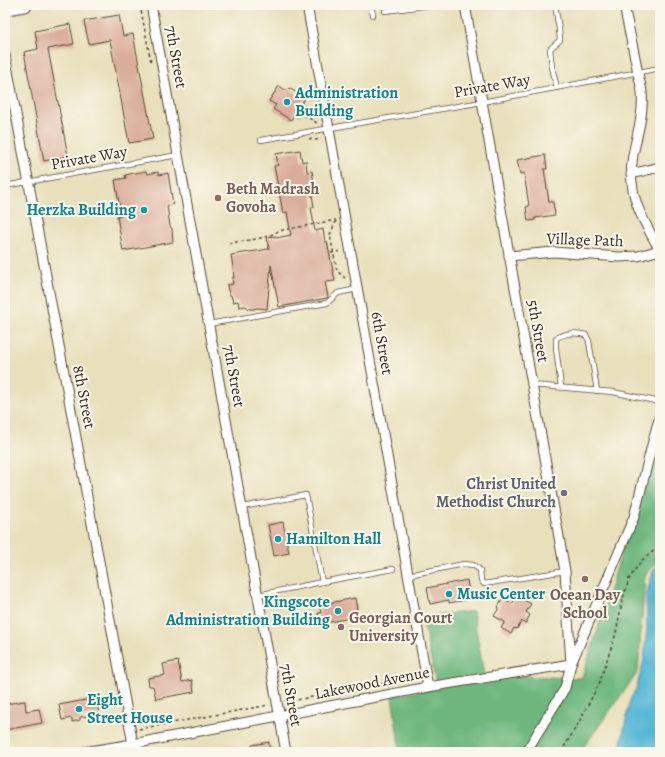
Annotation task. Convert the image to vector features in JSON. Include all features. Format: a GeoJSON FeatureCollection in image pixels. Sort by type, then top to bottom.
{"type":"FeatureCollection","features":[{"type":"Feature","properties":{"kind":"street"},"geometry":{"type":"LineString","coordinates":[[5,9],[26,5]]}},
{"type":"Feature","properties":{"kind":"street","name":"7th Street"},"geometry":{"type":"LineString","coordinates":[[151,5],[286,752]]}},
{"type":"Feature","properties":{"kind":"street","name":"6th Street"},"geometry":{"type":"LineString","coordinates":[[306,5],[329,129],[340,219],[357,289],[428,687]]}},
{"type":"Feature","properties":{"kind":"street","name":"5th Street"},"geometry":{"type":"LineString","coordinates":[[465,5],[565,571],[572,664]]}},
{"type":"Feature","properties":{"kind":"street","name":"Village Path"},"geometry":{"type":"LineString","coordinates":[[509,256],[554,252],[619,257],[638,256],[660,250],[644,221],[635,200],[632,185],[631,174],[633,156],[641,119],[642,93],[624,5]]}},
{"type":"Feature","properties":{"kind":"street","name":"8th Street"},"geometry":{"type":"LineString","coordinates":[[5,55],[133,744]]}},
{"type":"Feature","properties":{"kind":"street"},"geometry":{"type":"LineString","coordinates":[[631,174],[660,166]]}},
{"type":"Feature","properties":{"kind":"street"},"geometry":{"type":"LineString","coordinates":[[526,752],[565,688],[572,664],[634,517],[660,416]]}},
{"type":"Feature","properties":{"kind":"street","name":"Lakewood Avenue"},"geometry":{"type":"LineString","coordinates":[[84,752],[133,744],[428,687],[572,664]]}},
{"type":"Feature","properties":{"kind":"lane"},"geometry":{"type":"LineString","coordinates":[[371,5],[373,15]]}},
{"type":"Feature","properties":{"kind":"lane"},"geometry":{"type":"LineString","coordinates":[[385,11],[431,5]]}},
{"type":"Feature","properties":{"kind":"lane"},"geometry":{"type":"LineString","coordinates":[[555,5],[560,29],[560,40],[550,49],[552,67],[557,88]]}},
{"type":"Feature","properties":{"kind":"lane","name":"Private Way"},"geometry":{"type":"LineString","coordinates":[[261,140],[482,102],[660,68]]}},
{"type":"Feature","properties":{"kind":"lane","name":"Private Way"},"geometry":{"type":"LineString","coordinates":[[5,186],[178,156]]}},
{"type":"Feature","properties":{"kind":"lane"},"geometry":{"type":"LineString","coordinates":[[209,324],[327,303],[338,293],[357,289]]}},
{"type":"Feature","properties":{"kind":"lane"},"geometry":{"type":"LineString","coordinates":[[561,387],[556,338],[565,334],[576,333],[586,336],[589,341],[597,391]]}},
{"type":"Feature","properties":{"kind":"lane"},"geometry":{"type":"LineString","coordinates":[[532,384],[613,392],[660,402]]}},
{"type":"Feature","properties":{"kind":"lane"},"geometry":{"type":"LineString","coordinates":[[242,507],[306,495],[322,582]]}},
{"type":"Feature","properties":{"kind":"lane"},"geometry":{"type":"LineString","coordinates":[[408,575],[464,564],[473,565],[480,570],[481,580],[484,584],[565,571]]}},
{"type":"Feature","properties":{"kind":"lane"},"geometry":{"type":"LineString","coordinates":[[258,594],[393,569]]}},
{"type":"Feature","properties":{"kind":"path"},"geometry":{"type":"LineString","coordinates":[[304,115],[319,124]]}},
{"type":"Feature","properties":{"kind":"path"},"geometry":{"type":"LineString","coordinates":[[229,243],[255,239],[274,234],[278,231],[340,219]]}},
{"type":"Feature","properties":{"kind":"path"},"geometry":{"type":"LineString","coordinates":[[340,219],[330,235],[332,253],[337,271],[347,279]]}},
{"type":"Feature","properties":{"kind":"path"},"geometry":{"type":"LineString","coordinates":[[332,253],[342,251]]}},
{"type":"Feature","properties":{"kind":"path"},"geometry":{"type":"LineString","coordinates":[[561,752],[599,684],[616,633],[622,602],[629,579],[641,561],[660,546]]}},
{"type":"Feature","properties":{"kind":"green space"},"geometry":{"type":"Polygon","coordinates":[[[660,431],[660,559],[645,576],[638,672],[580,752],[400,752],[392,696],[437,688],[422,617],[473,611],[484,675],[582,678],[660,431]]]}},
{"type":"Feature","properties":{"kind":"water"},"geometry":{"type":"Polygon","coordinates":[[[660,562],[660,752],[616,752],[621,744],[630,700],[636,689],[644,660],[647,627],[646,596],[653,571],[660,562]]]}},
{"type":"Feature","properties":{"kind":"building"},"geometry":{"type":"Polygon","coordinates":[[[119,15],[123,36],[133,34],[153,139],[129,143],[110,40],[89,44],[84,21],[119,15]]]}},
{"type":"Feature","properties":{"kind":"building"},"geometry":{"type":"Polygon","coordinates":[[[70,24],[74,44],[48,49],[68,156],[44,161],[24,52],[38,49],[35,31],[70,24]]]}},
{"type":"Feature","properties":{"kind":"building","name":"Administration Building"},"geometry":{"type":"Polygon","coordinates":[[[279,86],[287,91],[289,88],[305,98],[301,104],[306,107],[300,116],[295,113],[291,120],[273,109],[276,105],[269,101],[279,86]]]}},
{"type":"Feature","properties":{"kind":"building"},"geometry":{"type":"Polygon","coordinates":[[[300,150],[302,162],[306,161],[307,172],[312,171],[316,194],[312,195],[314,207],[311,207],[315,231],[323,229],[335,281],[325,282],[327,298],[279,307],[271,265],[267,309],[249,309],[246,306],[239,307],[238,301],[233,302],[231,295],[229,295],[227,285],[233,284],[232,278],[234,278],[231,255],[269,249],[267,237],[276,236],[276,238],[291,235],[287,212],[283,213],[274,166],[278,165],[276,154],[300,150]]]}},
{"type":"Feature","properties":{"kind":"building"},"geometry":{"type":"Polygon","coordinates":[[[545,155],[547,169],[544,169],[549,202],[553,202],[555,215],[535,218],[535,220],[528,221],[526,207],[529,206],[524,173],[520,174],[517,160],[545,155]]]}},
{"type":"Feature","properties":{"kind":"building","name":"Herzka Building"},"geometry":{"type":"Polygon","coordinates":[[[146,171],[147,174],[158,172],[159,175],[168,173],[173,204],[167,206],[173,242],[123,251],[117,216],[121,215],[115,180],[126,178],[125,175],[146,171]]]}},
{"type":"Feature","properties":{"kind":"building","name":"Hamilton Hall"},"geometry":{"type":"Polygon","coordinates":[[[283,522],[289,553],[274,556],[268,525],[283,522]]]}},
{"type":"Feature","properties":{"kind":"building","name":"Music Center"},"geometry":{"type":"Polygon","coordinates":[[[467,580],[470,599],[449,603],[449,600],[430,604],[427,588],[467,580]]]}},
{"type":"Feature","properties":{"kind":"building"},"geometry":{"type":"Polygon","coordinates":[[[517,596],[531,604],[526,612],[530,615],[525,624],[522,621],[517,629],[514,628],[511,634],[501,628],[505,622],[494,616],[502,600],[504,601],[505,599],[512,604],[517,596]]]}},
{"type":"Feature","properties":{"kind":"building","name":"Kingscote Administration Building"},"geometry":{"type":"Polygon","coordinates":[[[355,598],[357,609],[355,610],[356,617],[325,623],[325,621],[319,622],[318,613],[321,613],[319,605],[355,598]]]}},
{"type":"Feature","properties":{"kind":"building"},"geometry":{"type":"Polygon","coordinates":[[[178,661],[182,682],[192,680],[194,692],[156,699],[153,686],[149,686],[148,678],[165,675],[163,664],[178,661]]]}},
{"type":"Feature","properties":{"kind":"building","name":"Eight Street House"},"geometry":{"type":"Polygon","coordinates":[[[96,698],[99,714],[80,717],[80,720],[72,722],[72,718],[62,720],[59,705],[96,698]]]}},
{"type":"Feature","properties":{"kind":"building"},"geometry":{"type":"Polygon","coordinates":[[[25,701],[26,711],[39,709],[42,723],[5,730],[5,714],[7,714],[5,704],[25,701]]]}},
{"type":"Feature","properties":{"kind":"building"},"geometry":{"type":"Polygon","coordinates":[[[269,742],[269,746],[277,752],[253,752],[252,745],[269,742]]]}},
{"type":"Feature","properties":{"kind":"place","name":"Administration Building"},"geometry":{"type":"Point","coordinates":[287,102]}},
{"type":"Feature","properties":{"kind":"place","name":"Beth Madrash Govoha"},"geometry":{"type":"Point","coordinates":[218,198]}},
{"type":"Feature","properties":{"kind":"place","name":"Herzka Building"},"geometry":{"type":"Point","coordinates":[144,210]}},
{"type":"Feature","properties":{"kind":"place","name":"Christ United Methodist Church"},"geometry":{"type":"Point","coordinates":[564,493]}},
{"type":"Feature","properties":{"kind":"place","name":"Hamilton Hall"},"geometry":{"type":"Point","coordinates":[278,539]}},
{"type":"Feature","properties":{"kind":"place","name":"Ocean Day School"},"geometry":{"type":"Point","coordinates":[585,579]}},
{"type":"Feature","properties":{"kind":"place","name":"Music Center"},"geometry":{"type":"Point","coordinates":[449,594]}},
{"type":"Feature","properties":{"kind":"place","name":"Kingscote Administration Building"},"geometry":{"type":"Point","coordinates":[338,611]}},
{"type":"Feature","properties":{"kind":"place","name":"Georgian Court University"},"geometry":{"type":"Point","coordinates":[341,627]}},
{"type":"Feature","properties":{"kind":"place","name":"Eight Street House"},"geometry":{"type":"Point","coordinates":[79,709]}}]}
